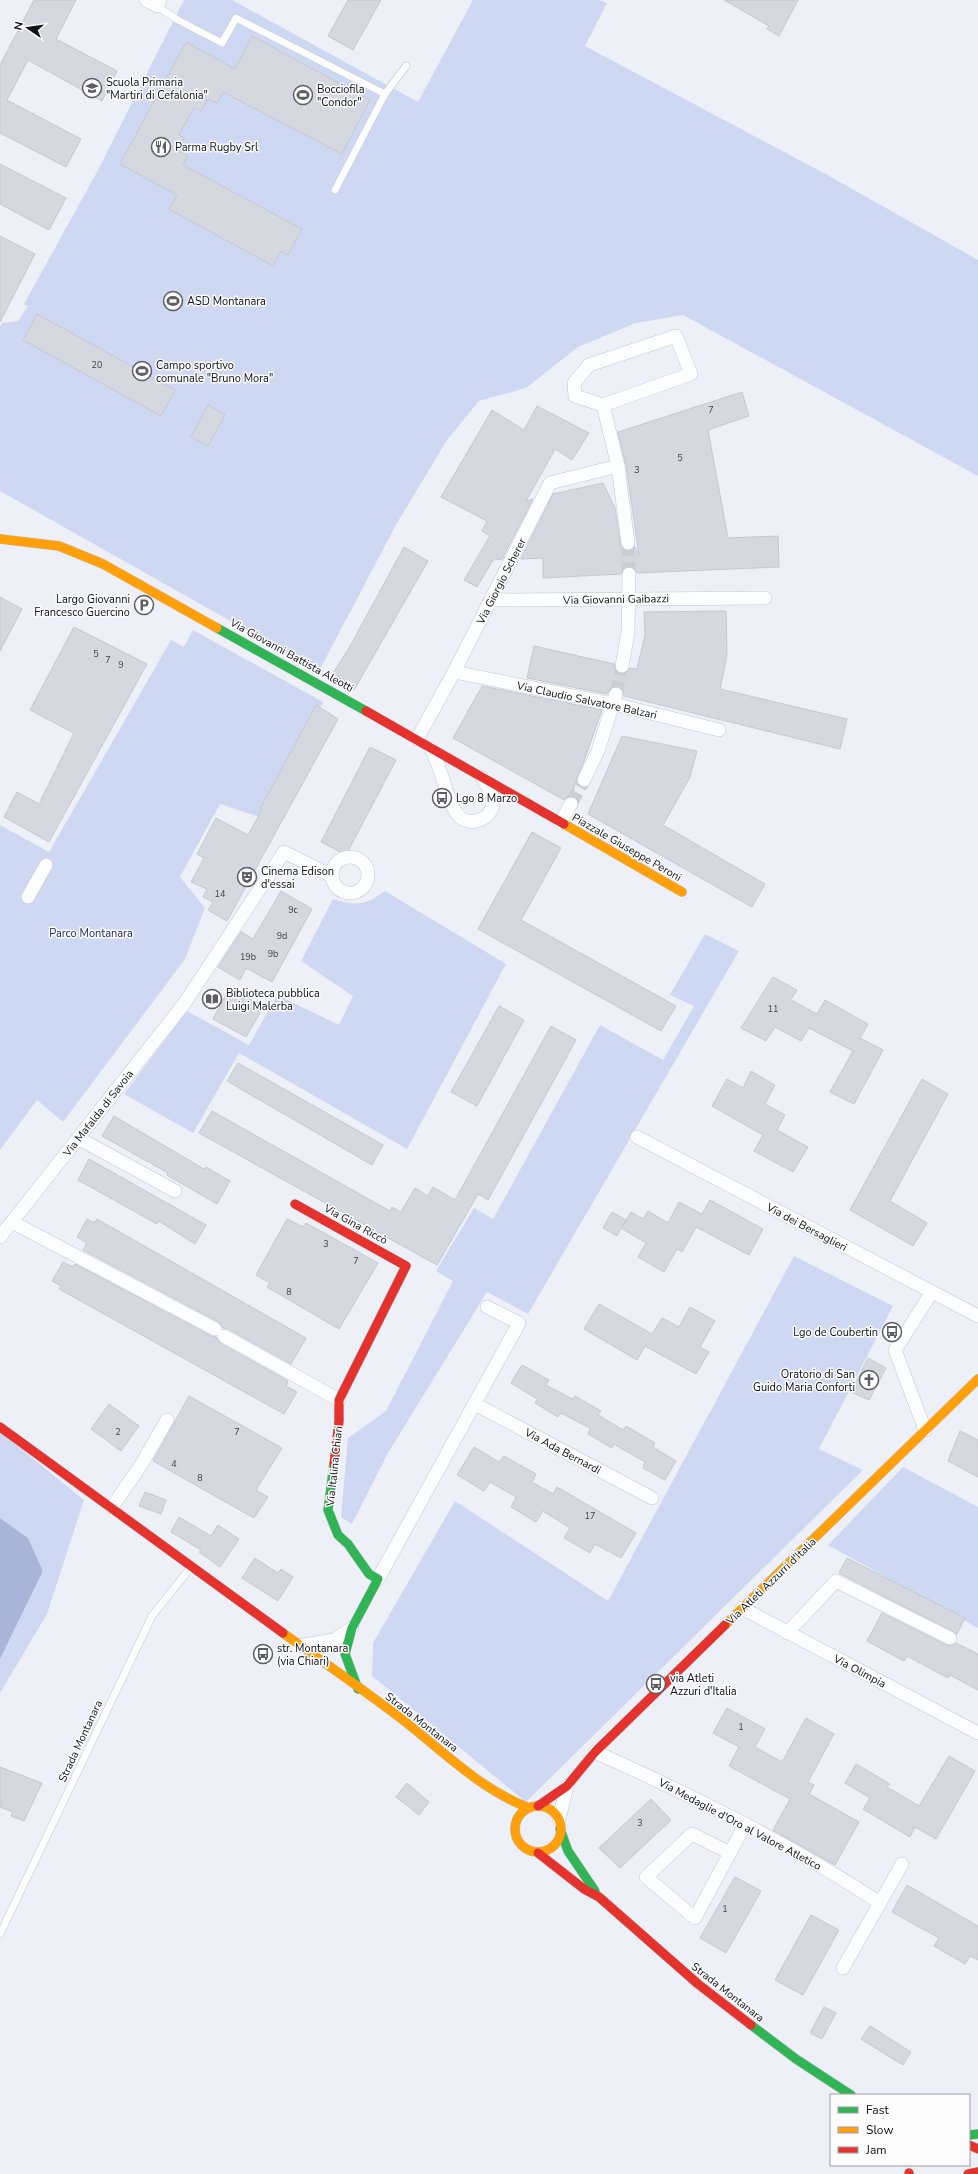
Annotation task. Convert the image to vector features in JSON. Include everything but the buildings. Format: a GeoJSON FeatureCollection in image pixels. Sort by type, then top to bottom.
{"type":"FeatureCollection","features":[{"type":"Feature","properties":{"kind":"main road","name":"Via Giovanni Battista Aleotti"},"geometry":{"type":"LineString","coordinates":[[0,539],[59,546],[103,564],[482,776],[560,823]]}},
{"type":"Feature","properties":{"kind":"main road","name":"Piazzale Giuseppe Peroni"},"geometry":{"type":"LineString","coordinates":[[560,823],[682,892]]}},
{"type":"Feature","properties":{"kind":"main road","name":"Via Gina Riccò"},"geometry":{"type":"LineString","coordinates":[[295,1204],[406,1266]]}},
{"type":"Feature","properties":{"kind":"main road","name":"Via Italina Chiari"},"geometry":{"type":"LineString","coordinates":[[378,1579],[369,1574],[348,1544],[338,1536],[328,1510],[339,1421],[339,1400],[406,1266]]}},
{"type":"Feature","properties":{"kind":"main road","name":"Via Atleti Azzurri d'Italia"},"geometry":{"type":"LineString","coordinates":[[533,1807],[567,1786],[595,1752],[978,1379]]}},
{"type":"Feature","properties":{"kind":"main road","name":"Strada Montanara"},"geometry":{"type":"LineString","coordinates":[[0,1427],[112,1507],[298,1646],[403,1720],[483,1785],[511,1801],[533,1807]]}},
{"type":"Feature","properties":{"kind":"main road"},"geometry":{"type":"LineString","coordinates":[[358,1689],[345,1654],[352,1628],[378,1579]]}},
{"type":"Feature","properties":{"kind":"main road","name":"Strada Montanara"},"geometry":{"type":"LineString","coordinates":[[483,1785],[498,1804]]}},
{"type":"Feature","properties":{"kind":"main road"},"geometry":{"type":"LineString","coordinates":[[533,1807],[552,1812],[560,1824],[557,1841],[551,1848],[538,1853],[523,1847],[516,1839],[515,1826],[520,1815],[533,1807]]}},
{"type":"Feature","properties":{"kind":"main road"},"geometry":{"type":"LineString","coordinates":[[506,1815],[515,1826]]}},
{"type":"Feature","properties":{"kind":"main road","name":"Strada Montanara"},"geometry":{"type":"LineString","coordinates":[[560,1824],[568,1851],[599,1897]]}},
{"type":"Feature","properties":{"kind":"main road","name":"Strada Montanara"},"geometry":{"type":"LineString","coordinates":[[538,1853],[584,1889],[599,1897],[698,1984],[796,2059],[849,2094]]}},
{"type":"Feature","properties":{"kind":"main road"},"geometry":{"type":"LineString","coordinates":[[968,2174],[978,2172]]}},
{"type":"Feature","properties":{"kind":"street"},"geometry":{"type":"LineString","coordinates":[[676,336],[691,374],[603,405],[575,396],[574,383],[589,365],[676,336]]}},
{"type":"Feature","properties":{"kind":"street"},"geometry":{"type":"LineString","coordinates":[[603,405],[618,466],[628,543]]}},
{"type":"Feature","properties":{"kind":"street","name":"Via Giorgio Scherer"},"geometry":{"type":"LineString","coordinates":[[416,739],[492,600],[550,483],[618,466]]}},
{"type":"Feature","properties":{"kind":"street"},"geometry":{"type":"LineString","coordinates":[[622,666],[628,632],[628,574]]}},
{"type":"Feature","properties":{"kind":"street","name":"Via Giovanni Gaibazzi"},"geometry":{"type":"LineString","coordinates":[[492,600],[765,598]]}},
{"type":"Feature","properties":{"kind":"street","name":"Via Claudio Salvatore Balzari"},"geometry":{"type":"LineString","coordinates":[[454,672],[615,699],[719,730]]}},
{"type":"Feature","properties":{"kind":"street"},"geometry":{"type":"LineString","coordinates":[[584,780],[598,751],[615,699]]}},
{"type":"Feature","properties":{"kind":"street"},"geometry":{"type":"LineString","coordinates":[[429,747],[438,761],[454,808],[458,816],[465,820],[473,822],[480,821],[488,815],[493,804],[491,793],[482,776]]}},
{"type":"Feature","properties":{"kind":"street"},"geometry":{"type":"LineString","coordinates":[[560,823],[571,804]]}},
{"type":"Feature","properties":{"kind":"street","name":"Via Mafalda di Savoia"},"geometry":{"type":"LineString","coordinates":[[0,1237],[184,1004],[284,852],[332,876]]}},
{"type":"Feature","properties":{"kind":"street"},"geometry":{"type":"LineString","coordinates":[[28,897],[46,864]]}},
{"type":"Feature","properties":{"kind":"street","name":"Via dei Bersaglieri"},"geometry":{"type":"LineString","coordinates":[[637,1137],[978,1316]]}},
{"type":"Feature","properties":{"kind":"street"},"geometry":{"type":"LineString","coordinates":[[78,1138],[175,1191]]}},
{"type":"Feature","properties":{"kind":"street"},"geometry":{"type":"LineString","coordinates":[[12,1222],[219,1333],[339,1400]]}},
{"type":"Feature","properties":{"kind":"street"},"geometry":{"type":"LineString","coordinates":[[924,1430],[895,1350],[932,1292]]}},
{"type":"Feature","properties":{"kind":"street"},"geometry":{"type":"LineString","coordinates":[[378,1579],[519,1323],[487,1306]]}},
{"type":"Feature","properties":{"kind":"street","name":"Via Ada Bernardi"},"geometry":{"type":"LineString","coordinates":[[475,1404],[652,1498]]}},
{"type":"Feature","properties":{"kind":"street"},"geometry":{"type":"LineString","coordinates":[[112,1507],[141,1465],[167,1420]]}},
{"type":"Feature","properties":{"kind":"street"},"geometry":{"type":"LineString","coordinates":[[787,1633],[836,1580],[950,1638]]}},
{"type":"Feature","properties":{"kind":"street","name":"Via Olimpia"},"geometry":{"type":"LineString","coordinates":[[742,1608],[978,1733]]}},
{"type":"Feature","properties":{"kind":"street"},"geometry":{"type":"LineString","coordinates":[[298,1646],[334,1640],[352,1628]]}},
{"type":"Feature","properties":{"kind":"street"},"geometry":{"type":"LineString","coordinates":[[326,1666],[334,1640]]}},
{"type":"Feature","properties":{"kind":"street"},"geometry":{"type":"LineString","coordinates":[[326,1666],[345,1654]]}},
{"type":"Feature","properties":{"kind":"street","name":"Via Medaglie d'Oro al Valore Atletico"},"geometry":{"type":"LineString","coordinates":[[595,1752],[683,1791],[838,1876],[880,1903]]}},
{"type":"Feature","properties":{"kind":"street","name":"Via Atleti Azzurri d'Italia"},"geometry":{"type":"LineString","coordinates":[[560,1824],[567,1786]]}},
{"type":"Feature","properties":{"kind":"street"},"geometry":{"type":"LineString","coordinates":[[730,1853],[692,1834],[646,1876],[695,1918],[730,1853],[745,1825]]}},
{"type":"Feature","properties":{"kind":"street"},"geometry":{"type":"LineString","coordinates":[[843,1968],[902,1864]]}},
{"type":"Feature","properties":{"kind":"lane"},"geometry":{"type":"LineString","coordinates":[[154,2],[178,20],[222,43],[236,18],[385,94]]}},
{"type":"Feature","properties":{"kind":"lane"},"geometry":{"type":"LineString","coordinates":[[335,190],[385,94],[406,66]]}},
{"type":"Feature","properties":{"kind":"lane","name":"Strada Montanara"},"geometry":{"type":"LineString","coordinates":[[0,1934],[152,1616],[192,1566]]}},
{"type":"Feature","properties":{"kind":"green space"},"geometry":{"type":"Polygon","coordinates":[[[184,0],[232,0],[418,102],[473,0],[599,0],[607,3],[585,46],[833,178],[978,260],[978,476],[683,315],[636,323],[578,347],[526,388],[479,401],[447,440],[397,523],[319,671],[0,491],[0,326],[2,323],[18,321],[28,306],[24,304],[97,172],[184,0]]]}},
{"type":"Feature","properties":{"kind":"green space","name":"Parco Montanara"},"geometry":{"type":"Polygon","coordinates":[[[193,630],[323,702],[259,817],[220,804],[180,877],[205,908],[185,959],[63,1122],[37,1100],[0,1150],[0,825],[49,852],[171,640],[184,647],[193,630]]]}},
{"type":"Feature","properties":{"kind":"green space"},"geometry":{"type":"Polygon","coordinates":[[[385,891],[506,964],[407,1149],[239,1053],[193,1133],[124,1094],[187,1011],[249,1045],[277,995],[339,1025],[353,996],[301,961],[333,899],[354,904],[371,900],[385,891]]]}},
{"type":"Feature","properties":{"kind":"green space"},"geometry":{"type":"Polygon","coordinates":[[[705,934],[739,951],[528,1314],[487,1292],[388,1453],[352,1524],[341,1517],[348,1438],[386,1411],[453,1281],[436,1271],[474,1208],[493,1219],[600,1025],[663,1060],[694,1006],[670,995],[705,934]]]}},
{"type":"Feature","properties":{"kind":"green space"},"geometry":{"type":"Polygon","coordinates":[[[794,1256],[893,1306],[819,1449],[863,1470],[526,1802],[372,1676],[373,1643],[455,1501],[608,1601],[794,1256]]]}},
{"type":"Feature","properties":{"kind":"green space"},"geometry":{"type":"Polygon","coordinates":[[[0,1432],[84,1500],[47,1614],[0,1693],[0,1659],[43,1571],[28,1538],[0,1518],[0,1432]]]}},
{"type":"Feature","properties":{"kind":"green space"},"geometry":{"type":"Polygon","coordinates":[[[903,1467],[978,1507],[978,1628],[828,1545],[903,1467]]]}},
{"type":"Feature","properties":{"kind":"shaded area"},"geometry":{"type":"Polygon","coordinates":[[[0,1518],[28,1538],[43,1571],[0,1659],[0,1518]]]}},
{"type":"Feature","properties":{"kind":"tunnel"},"geometry":{"type":"LineString","coordinates":[[628,543],[629,574]]}},
{"type":"Feature","properties":{"kind":"tunnel"},"geometry":{"type":"LineString","coordinates":[[616,694],[622,666]]}},
{"type":"Feature","properties":{"kind":"tunnel"},"geometry":{"type":"LineString","coordinates":[[571,804],[584,780]]}},
{"type":"Feature","properties":{"kind":"traffic: fast"},"geometry":{"type":"LineString","coordinates":[[217,628],[366,711]]}},
{"type":"Feature","properties":{"kind":"traffic: fast"},"geometry":{"type":"LineString","coordinates":[[334,1464],[328,1510],[338,1535],[348,1544],[369,1574],[378,1579],[352,1628],[345,1654],[358,1689]]}},
{"type":"Feature","properties":{"kind":"traffic: fast"},"geometry":{"type":"LineString","coordinates":[[560,1829],[568,1851],[595,1891]]}},
{"type":"Feature","properties":{"kind":"traffic: fast"},"geometry":{"type":"LineString","coordinates":[[751,2025],[796,2059],[849,2094]]}},
{"type":"Feature","properties":{"kind":"traffic: fast"},"geometry":{"type":"LineString","coordinates":[[970,2135],[978,2134]]}},
{"type":"Feature","properties":{"kind":"traffic: slow"},"geometry":{"type":"LineString","coordinates":[[0,539],[59,546],[103,564],[217,628]]}},
{"type":"Feature","properties":{"kind":"traffic: slow"},"geometry":{"type":"LineString","coordinates":[[564,824],[682,892]]}},
{"type":"Feature","properties":{"kind":"traffic: slow"},"geometry":{"type":"LineString","coordinates":[[725,1625],[978,1379]]}},
{"type":"Feature","properties":{"kind":"traffic: slow"},"geometry":{"type":"LineString","coordinates":[[283,1633],[388,1709],[478,1780],[494,1791],[529,1808]]}},
{"type":"Feature","properties":{"kind":"traffic: slow"},"geometry":{"type":"LineString","coordinates":[[538,1806],[551,1810],[557,1816],[561,1829],[557,1842],[551,1848],[538,1852],[525,1848],[519,1842],[515,1829],[519,1816],[525,1810],[538,1806]]}},
{"type":"Feature","properties":{"kind":"traffic: jam"},"geometry":{"type":"LineString","coordinates":[[366,711],[564,824]]}},
{"type":"Feature","properties":{"kind":"traffic: jam"},"geometry":{"type":"LineString","coordinates":[[295,1204],[406,1266],[339,1400],[339,1421],[334,1464]]}},
{"type":"Feature","properties":{"kind":"traffic: jam"},"geometry":{"type":"LineString","coordinates":[[0,1427],[283,1633]]}},
{"type":"Feature","properties":{"kind":"traffic: jam"},"geometry":{"type":"LineString","coordinates":[[538,1806],[567,1786],[595,1752],[725,1625]]}},
{"type":"Feature","properties":{"kind":"traffic: jam"},"geometry":{"type":"LineString","coordinates":[[538,1853],[584,1889],[599,1897],[698,1984],[751,2025]]}},
{"type":"Feature","properties":{"kind":"traffic: jam"},"geometry":{"type":"LineString","coordinates":[[970,2145],[978,2149]]}},
{"type":"Feature","properties":{"kind":"traffic: jam"},"geometry":{"type":"LineString","coordinates":[[968,2174],[978,2172]]}},
{"type":"Feature","properties":{"kind":"place","name":"Scuola Primaria \"Martiri di Cefalonia\""},"geometry":{"type":"Point","coordinates":[92,88]}},
{"type":"Feature","properties":{"kind":"place","name":"Bocciofila \"Condor\""},"geometry":{"type":"Point","coordinates":[303,95]}},
{"type":"Feature","properties":{"kind":"place","name":"Parma Rugby Srl"},"geometry":{"type":"Point","coordinates":[161,147]}},
{"type":"Feature","properties":{"kind":"place","name":"ASD Montanara"},"geometry":{"type":"Point","coordinates":[173,301]}},
{"type":"Feature","properties":{"kind":"place","name":"Campo sportivo comunale \"Bruno Mora\""},"geometry":{"type":"Point","coordinates":[142,371]}},
{"type":"Feature","properties":{"kind":"place","name":"Largo Giovanni Francesco Guercino"},"geometry":{"type":"Point","coordinates":[144,605]}},
{"type":"Feature","properties":{"kind":"place","name":"Lgo 8 Marzo"},"geometry":{"type":"Point","coordinates":[442,798]}},
{"type":"Feature","properties":{"kind":"place","name":"Cinema Edison d'essai"},"geometry":{"type":"Point","coordinates":[247,877]}},
{"type":"Feature","properties":{"kind":"place","name":"Biblioteca pubblica Luigi Malerba"},"geometry":{"type":"Point","coordinates":[212,999]}},
{"type":"Feature","properties":{"kind":"place","name":"Lgo de Coubertin"},"geometry":{"type":"Point","coordinates":[892,1332]}},
{"type":"Feature","properties":{"kind":"place","name":"Oratorio di San Guido Maria Conforti"},"geometry":{"type":"Point","coordinates":[869,1380]}},
{"type":"Feature","properties":{"kind":"place","name":"str. Montanara (via Chiari)"},"geometry":{"type":"Point","coordinates":[263,1654]}},
{"type":"Feature","properties":{"kind":"place","name":"via Atleti Azzuri d'Italia"},"geometry":{"type":"Point","coordinates":[656,1684]}}]}
